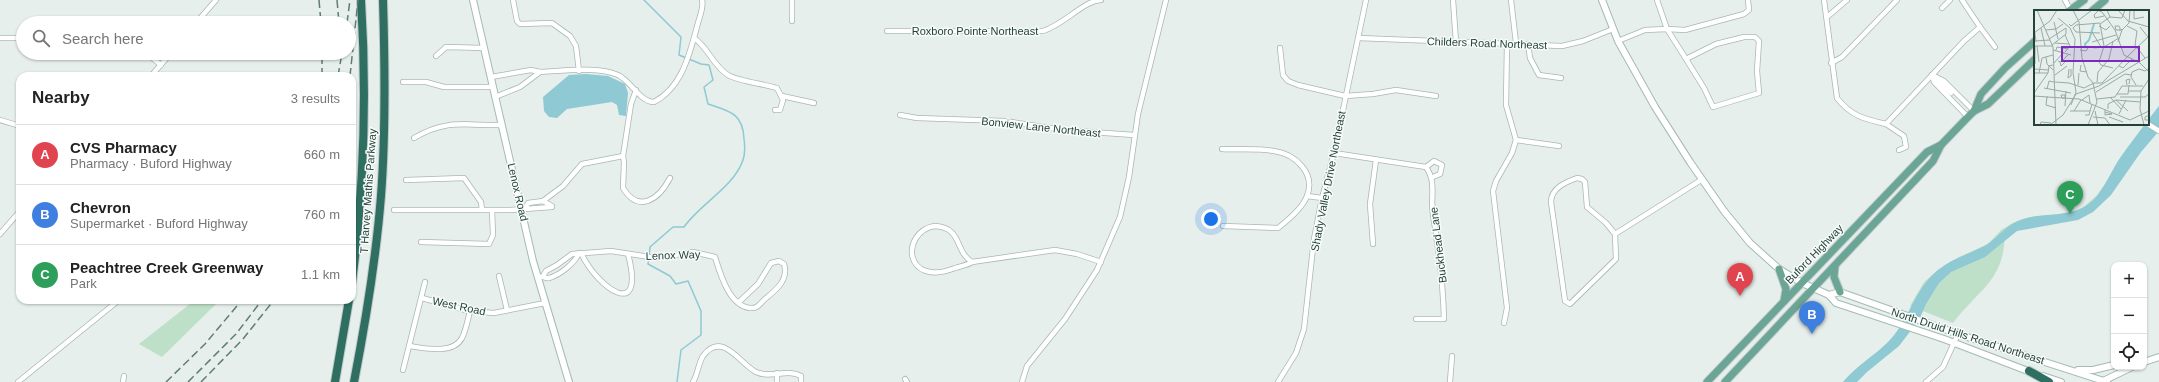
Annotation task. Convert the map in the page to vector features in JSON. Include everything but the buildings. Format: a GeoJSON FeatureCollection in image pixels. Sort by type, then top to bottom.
{"type":"FeatureCollection","features":[{"type":"Feature","properties":{"kind":"highway","name":"T Harvey Mathis Parkway"},"geometry":{"type":"LineString","coordinates":[[356,243],[365,136],[365,79],[361,0]]}},
{"type":"Feature","properties":{"kind":"highway","name":"T Harvey Mathis Parkway"},"geometry":{"type":"LineString","coordinates":[[354,382],[371,285],[381,196],[385,107],[383,0]]}},
{"type":"Feature","properties":{"kind":"highway"},"geometry":{"type":"LineString","coordinates":[[335,382],[348,304]]}},
{"type":"Feature","properties":{"kind":"highway"},"geometry":{"type":"LineString","coordinates":[[2029,371],[2049,382]]}},
{"type":"Feature","properties":{"kind":"main road","name":"Lenox Road"},"geometry":{"type":"LineString","coordinates":[[473,0],[495,97],[524,208],[545,303],[569,382]]}},
{"type":"Feature","properties":{"kind":"main road","name":"North Druid Hills Road Northeast"},"geometry":{"type":"LineString","coordinates":[[1602,0],[1618,41],[1655,107],[1701,180],[1750,243],[1779,269],[1814,289],[1829,295],[1836,303],[1929,334],[2061,382]]}},
{"type":"Feature","properties":{"kind":"main road"},"geometry":{"type":"LineString","coordinates":[[2072,10],[2084,0]]}},
{"type":"Feature","properties":{"kind":"main road"},"geometry":{"type":"LineString","coordinates":[[2093,10],[2106,0]]}},
{"type":"Feature","properties":{"kind":"main road","name":"Buford Highway"},"geometry":{"type":"LineString","coordinates":[[1971,114],[1981,94],[2005,68],[2034,42]]}},
{"type":"Feature","properties":{"kind":"main road","name":"Buford Highway"},"geometry":{"type":"LineString","coordinates":[[1725,382],[1934,161],[1941,145],[1971,114],[1988,104],[2034,60]]}},
{"type":"Feature","properties":{"kind":"main road","name":"Buford Highway"},"geometry":{"type":"LineString","coordinates":[[1707,382],[1926,152],[1941,145]]}},
{"type":"Feature","properties":{"kind":"main road"},"geometry":{"type":"LineString","coordinates":[[1829,295],[1840,292],[1834,277],[1835,265]]}},
{"type":"Feature","properties":{"kind":"main road"},"geometry":{"type":"LineString","coordinates":[[1779,269],[1786,289],[1783,303]]}},
{"type":"Feature","properties":{"kind":"main road","name":"North Druid Hills Road Northeast"},"geometry":{"type":"LineString","coordinates":[[1840,292],[1934,326],[2104,381]]}},
{"type":"Feature","properties":{"kind":"main road"},"geometry":{"type":"LineString","coordinates":[[2147,359],[2159,357]]}},
{"type":"Feature","properties":{"kind":"main road"},"geometry":{"type":"LineString","coordinates":[[2147,361],[2159,357]]}},
{"type":"Feature","properties":{"kind":"main road"},"geometry":{"type":"LineString","coordinates":[[2072,370],[2093,370],[2111,366]]}},
{"type":"Feature","properties":{"kind":"main road"},"geometry":{"type":"LineString","coordinates":[[2104,381],[2126,370]]}},
{"type":"Feature","properties":{"kind":"street"},"geometry":{"type":"LineString","coordinates":[[202,16],[216,0]]}},
{"type":"Feature","properties":{"kind":"street"},"geometry":{"type":"LineString","coordinates":[[513,0],[517,22],[520,24],[552,23],[570,36],[576,46],[579,71]]}},
{"type":"Feature","properties":{"kind":"street"},"geometry":{"type":"LineString","coordinates":[[491,77],[526,71],[599,70],[618,75],[636,90],[645,100],[654,102],[670,88],[684,70],[692,46],[703,2],[702,0]]}},
{"type":"Feature","properties":{"kind":"street"},"geometry":{"type":"LineString","coordinates":[[792,0],[792,21]]}},
{"type":"Feature","properties":{"kind":"street","name":"Roxboro Pointe Northeast"},"geometry":{"type":"LineString","coordinates":[[887,31],[1043,31],[1060,24],[1091,2],[1101,0]]}},
{"type":"Feature","properties":{"kind":"street"},"geometry":{"type":"LineString","coordinates":[[1022,382],[1028,366],[1065,320],[1101,262],[1123,206],[1142,95],[1166,0]]}},
{"type":"Feature","properties":{"kind":"street","name":"Shady Valley Drive Northeast"},"geometry":{"type":"LineString","coordinates":[[1278,382],[1296,353],[1304,329],[1314,239],[1322,198],[1334,153],[1344,96],[1366,0]]}},
{"type":"Feature","properties":{"kind":"street"},"geometry":{"type":"LineString","coordinates":[[1453,0],[1456,42]]}},
{"type":"Feature","properties":{"kind":"street"},"geometry":{"type":"LineString","coordinates":[[1511,0],[1516,43]]}},
{"type":"Feature","properties":{"kind":"street"},"geometry":{"type":"LineString","coordinates":[[1657,0],[1667,29],[1704,88],[1713,107],[1759,93],[1757,70],[1759,41],[1755,37],[1730,40],[1686,59]]}},
{"type":"Feature","properties":{"kind":"street"},"geometry":{"type":"LineString","coordinates":[[1618,41],[1645,30],[1684,30],[1744,14],[1749,10],[1748,0]]}},
{"type":"Feature","properties":{"kind":"street"},"geometry":{"type":"LineString","coordinates":[[1824,0],[1831,63],[1837,98],[1847,110],[1869,120],[1886,124],[1904,136],[1906,146],[1899,150]]}},
{"type":"Feature","properties":{"kind":"street"},"geometry":{"type":"LineString","coordinates":[[1827,17],[1847,0]]}},
{"type":"Feature","properties":{"kind":"street"},"geometry":{"type":"LineString","coordinates":[[1831,63],[1842,56],[1897,0]]}},
{"type":"Feature","properties":{"kind":"street"},"geometry":{"type":"LineString","coordinates":[[1942,8],[1950,0]]}},
{"type":"Feature","properties":{"kind":"street"},"geometry":{"type":"LineString","coordinates":[[1962,0],[1995,47]]}},
{"type":"Feature","properties":{"kind":"street"},"geometry":{"type":"LineString","coordinates":[[2065,0],[2070,10]]}},
{"type":"Feature","properties":{"kind":"street"},"geometry":{"type":"LineString","coordinates":[[1886,124],[1980,27]]}},
{"type":"Feature","properties":{"kind":"street","name":"Childers Road Northeast"},"geometry":{"type":"LineString","coordinates":[[1358,38],[1562,46],[1583,41],[1613,29]]}},
{"type":"Feature","properties":{"kind":"street"},"geometry":{"type":"LineString","coordinates":[[0,38],[16,38]]}},
{"type":"Feature","properties":{"kind":"street"},"geometry":{"type":"LineString","coordinates":[[694,38],[702,43],[717,66],[728,75],[777,88],[782,96],[781,108],[775,110]]}},
{"type":"Feature","properties":{"kind":"street"},"geometry":{"type":"LineString","coordinates":[[1504,323],[1507,308],[1493,191],[1496,181],[1512,153],[1516,140],[1506,105],[1507,43]]}},
{"type":"Feature","properties":{"kind":"street"},"geometry":{"type":"LineString","coordinates":[[1528,44],[1533,68],[1539,75],[1561,78]]}},
{"type":"Feature","properties":{"kind":"street"},"geometry":{"type":"LineString","coordinates":[[436,56],[446,47],[484,48]]}},
{"type":"Feature","properties":{"kind":"street"},"geometry":{"type":"LineString","coordinates":[[1280,48],[1280,68],[1282,75],[1288,81],[1344,96],[1373,94],[1396,90],[1436,96]]}},
{"type":"Feature","properties":{"kind":"street"},"geometry":{"type":"LineString","coordinates":[[155,60],[161,65]]}},
{"type":"Feature","properties":{"kind":"street"},"geometry":{"type":"LineString","coordinates":[[155,72],[165,60]]}},
{"type":"Feature","properties":{"kind":"street"},"geometry":{"type":"LineString","coordinates":[[526,71],[529,80]]}},
{"type":"Feature","properties":{"kind":"street"},"geometry":{"type":"LineString","coordinates":[[495,97],[520,87],[525,81],[529,80],[540,72]]}},
{"type":"Feature","properties":{"kind":"street"},"geometry":{"type":"LineString","coordinates":[[1932,75],[1938,77],[1950,93],[1971,114]]}},
{"type":"Feature","properties":{"kind":"street"},"geometry":{"type":"LineString","coordinates":[[1932,75],[1934,82],[1945,87],[1971,114]]}},
{"type":"Feature","properties":{"kind":"street"},"geometry":{"type":"LineString","coordinates":[[403,82],[426,82],[444,87],[493,88]]}},
{"type":"Feature","properties":{"kind":"street"},"geometry":{"type":"LineString","coordinates":[[636,90],[631,104],[623,156],[623,188],[633,200],[644,202],[657,197],[664,191],[670,178]]}},
{"type":"Feature","properties":{"kind":"street"},"geometry":{"type":"LineString","coordinates":[[782,96],[814,103]]}},
{"type":"Feature","properties":{"kind":"street","name":"Bonview Lane Northeast"},"geometry":{"type":"LineString","coordinates":[[900,115],[917,118],[1005,121],[1063,130],[1134,135]]}},
{"type":"Feature","properties":{"kind":"street"},"geometry":{"type":"LineString","coordinates":[[0,120],[16,125]]}},
{"type":"Feature","properties":{"kind":"street"},"geometry":{"type":"LineString","coordinates":[[414,138],[429,130],[442,126],[468,123],[484,126],[502,125]]}},
{"type":"Feature","properties":{"kind":"street"},"geometry":{"type":"LineString","coordinates":[[2149,125],[2159,131]]}},
{"type":"Feature","properties":{"kind":"street"},"geometry":{"type":"LineString","coordinates":[[1516,140],[1559,146]]}},
{"type":"Feature","properties":{"kind":"street"},"geometry":{"type":"LineString","coordinates":[[1222,149],[1275,151],[1291,156],[1299,162],[1306,172],[1307,196],[1290,217],[1278,228],[1223,226]]}},
{"type":"Feature","properties":{"kind":"street"},"geometry":{"type":"LineString","coordinates":[[1334,153],[1426,167],[1434,161],[1442,165],[1440,174],[1433,177],[1426,167]]}},
{"type":"Feature","properties":{"kind":"street"},"geometry":{"type":"LineString","coordinates":[[524,208],[528,203],[543,201],[563,186],[582,164],[623,156]]}},
{"type":"Feature","properties":{"kind":"street"},"geometry":{"type":"LineString","coordinates":[[1373,244],[1370,204],[1376,160]]}},
{"type":"Feature","properties":{"kind":"street","name":"Buckhead Lane"},"geometry":{"type":"LineString","coordinates":[[1416,319],[1444,319],[1442,272],[1433,213],[1433,177]]}},
{"type":"Feature","properties":{"kind":"street"},"geometry":{"type":"LineString","coordinates":[[406,180],[464,178],[481,202],[482,210]]}},
{"type":"Feature","properties":{"kind":"street"},"geometry":{"type":"LineString","coordinates":[[1577,178],[1582,179],[1585,182],[1587,207],[1606,223],[1614,234],[1616,259],[1570,304],[1565,301],[1551,202],[1551,196],[1555,190],[1577,178]]}},
{"type":"Feature","properties":{"kind":"street"},"geometry":{"type":"LineString","coordinates":[[1614,234],[1701,180]]}},
{"type":"Feature","properties":{"kind":"street"},"geometry":{"type":"LineString","coordinates":[[1307,196],[1322,198]]}},
{"type":"Feature","properties":{"kind":"street"},"geometry":{"type":"LineString","coordinates":[[394,210],[492,210],[552,206],[543,201]]}},
{"type":"Feature","properties":{"kind":"street"},"geometry":{"type":"LineString","coordinates":[[537,202],[538,207]]}},
{"type":"Feature","properties":{"kind":"street"},"geometry":{"type":"LineString","coordinates":[[421,242],[489,244],[493,235],[492,210]]}},
{"type":"Feature","properties":{"kind":"street"},"geometry":{"type":"LineString","coordinates":[[0,234],[16,215]]}},
{"type":"Feature","properties":{"kind":"street"},"geometry":{"type":"LineString","coordinates":[[972,262],[963,254],[955,235],[944,227],[934,226],[925,229],[918,235],[913,243],[912,252],[915,262],[921,269],[929,274],[944,273],[972,262],[1055,250],[1077,254],[1101,262]]}},
{"type":"Feature","properties":{"kind":"street","name":"Lenox Way"},"geometry":{"type":"LineString","coordinates":[[540,277],[546,271],[572,254],[611,251],[656,258],[693,252],[715,257],[725,287],[739,302]]}},
{"type":"Feature","properties":{"kind":"street"},"geometry":{"type":"LineString","coordinates":[[540,277],[548,279],[561,271],[577,258],[580,253],[598,279],[617,293],[623,294],[630,290],[633,285],[632,270],[628,254]]}},
{"type":"Feature","properties":{"kind":"street"},"geometry":{"type":"LineString","coordinates":[[780,261],[784,264],[784,278],[775,292],[758,307],[750,308],[739,302],[758,284],[771,263],[780,261]]}},
{"type":"Feature","properties":{"kind":"street"},"geometry":{"type":"LineString","coordinates":[[557,265],[561,271]]}},
{"type":"Feature","properties":{"kind":"street"},"geometry":{"type":"LineString","coordinates":[[499,276],[507,310]]}},
{"type":"Feature","properties":{"kind":"street"},"geometry":{"type":"LineString","coordinates":[[403,370],[425,282]]}},
{"type":"Feature","properties":{"kind":"street","name":"West Road"},"geometry":{"type":"LineString","coordinates":[[422,298],[470,311],[494,313],[545,303]]}},
{"type":"Feature","properties":{"kind":"street"},"geometry":{"type":"LineString","coordinates":[[18,382],[114,304]]}},
{"type":"Feature","properties":{"kind":"street"},"geometry":{"type":"LineString","coordinates":[[409,346],[431,350],[455,345],[461,339],[470,311]]}},
{"type":"Feature","properties":{"kind":"street"},"geometry":{"type":"LineString","coordinates":[[1926,382],[1943,367],[1955,344],[1958,334]]}},
{"type":"Feature","properties":{"kind":"street"},"geometry":{"type":"LineString","coordinates":[[693,382],[703,357],[708,350],[717,346],[732,352],[756,372],[769,375],[794,372],[801,376],[801,382]]}},
{"type":"Feature","properties":{"kind":"street"},"geometry":{"type":"LineString","coordinates":[[1450,382],[1452,356]]}},
{"type":"Feature","properties":{"kind":"street"},"geometry":{"type":"LineString","coordinates":[[777,373],[777,382]]}},
{"type":"Feature","properties":{"kind":"street"},"geometry":{"type":"LineString","coordinates":[[123,382],[124,376]]}},
{"type":"Feature","properties":{"kind":"green space"},"geometry":{"type":"Polygon","coordinates":[[[2159,121],[2083,212],[2005,234],[2004,250],[1995,274],[1953,323],[1910,306],[1924,282],[1938,270],[1959,257],[1988,244],[2001,230],[2013,223],[2035,216],[2074,212],[2082,208],[2096,196],[2109,179],[2120,159],[2149,124],[2159,121]]]}},
{"type":"Feature","properties":{"kind":"green space"},"geometry":{"type":"Polygon","coordinates":[[[190,304],[216,304],[162,357],[139,344],[190,304]]]}},
{"type":"Feature","properties":{"kind":"water"},"geometry":{"type":"Polygon","coordinates":[[[586,74],[608,76],[625,84],[628,93],[626,116],[619,115],[617,105],[612,102],[567,109],[557,118],[549,117],[544,111],[543,97],[569,75],[586,74]]]}},
{"type":"Feature","properties":{"kind":"water"},"geometry":{"type":"Polygon","coordinates":[[[2159,106],[2159,131],[2141,152],[2111,195],[2093,212],[2078,220],[2017,231],[1985,257],[1951,272],[1939,283],[1926,304],[1919,320],[1899,346],[1857,382],[1843,382],[1895,334],[1923,286],[1938,270],[1956,259],[1986,245],[2007,227],[2017,221],[2030,217],[2067,213],[2089,204],[2104,186],[2116,164],[2144,125],[2149,125],[2149,119],[2159,106]]]}},
{"type":"Feature","properties":{"kind":"waterway"},"geometry":{"type":"LineString","coordinates":[[644,0],[681,37],[679,55],[701,64],[709,65],[713,80],[704,87],[708,104],[728,111],[738,118],[743,130],[744,141],[743,160],[739,170],[725,187],[684,227],[673,227],[650,247],[648,264],[670,276],[676,284],[688,281],[701,311],[701,335],[681,350],[677,382]]}},
{"type":"Feature","properties":{"kind":"railway"},"geometry":{"type":"LineString","coordinates":[[319,0],[320,16]]}},
{"type":"Feature","properties":{"kind":"railway"},"geometry":{"type":"LineString","coordinates":[[337,0],[338,16]]}},
{"type":"Feature","properties":{"kind":"railway"},"geometry":{"type":"LineString","coordinates":[[348,16],[350,0]]}},
{"type":"Feature","properties":{"kind":"railway"},"geometry":{"type":"LineString","coordinates":[[356,19],[358,0]]}},
{"type":"Feature","properties":{"kind":"railway"},"geometry":{"type":"LineString","coordinates":[[322,60],[322,72]]}},
{"type":"Feature","properties":{"kind":"railway"},"geometry":{"type":"LineString","coordinates":[[339,72],[341,60]]}},
{"type":"Feature","properties":{"kind":"railway"},"geometry":{"type":"LineString","coordinates":[[350,72],[352,60]]}},
{"type":"Feature","properties":{"kind":"railway"},"geometry":{"type":"LineString","coordinates":[[166,382],[205,344],[239,304]]}},
{"type":"Feature","properties":{"kind":"railway"},"geometry":{"type":"LineString","coordinates":[[188,382],[236,334],[259,304]]}},
{"type":"Feature","properties":{"kind":"railway"},"geometry":{"type":"LineString","coordinates":[[201,382],[243,339],[271,304]]}},
{"type":"Feature","properties":{"kind":"place","name":"Peachtree Creek Greenway"},"geometry":{"type":"Point","coordinates":[2070,214]}},
{"type":"Feature","properties":{"kind":"place","name":"CVS Pharmacy"},"geometry":{"type":"Point","coordinates":[1740,296]}},
{"type":"Feature","properties":{"kind":"place","name":"Chevron"},"geometry":{"type":"Point","coordinates":[1812,334]}}]}
